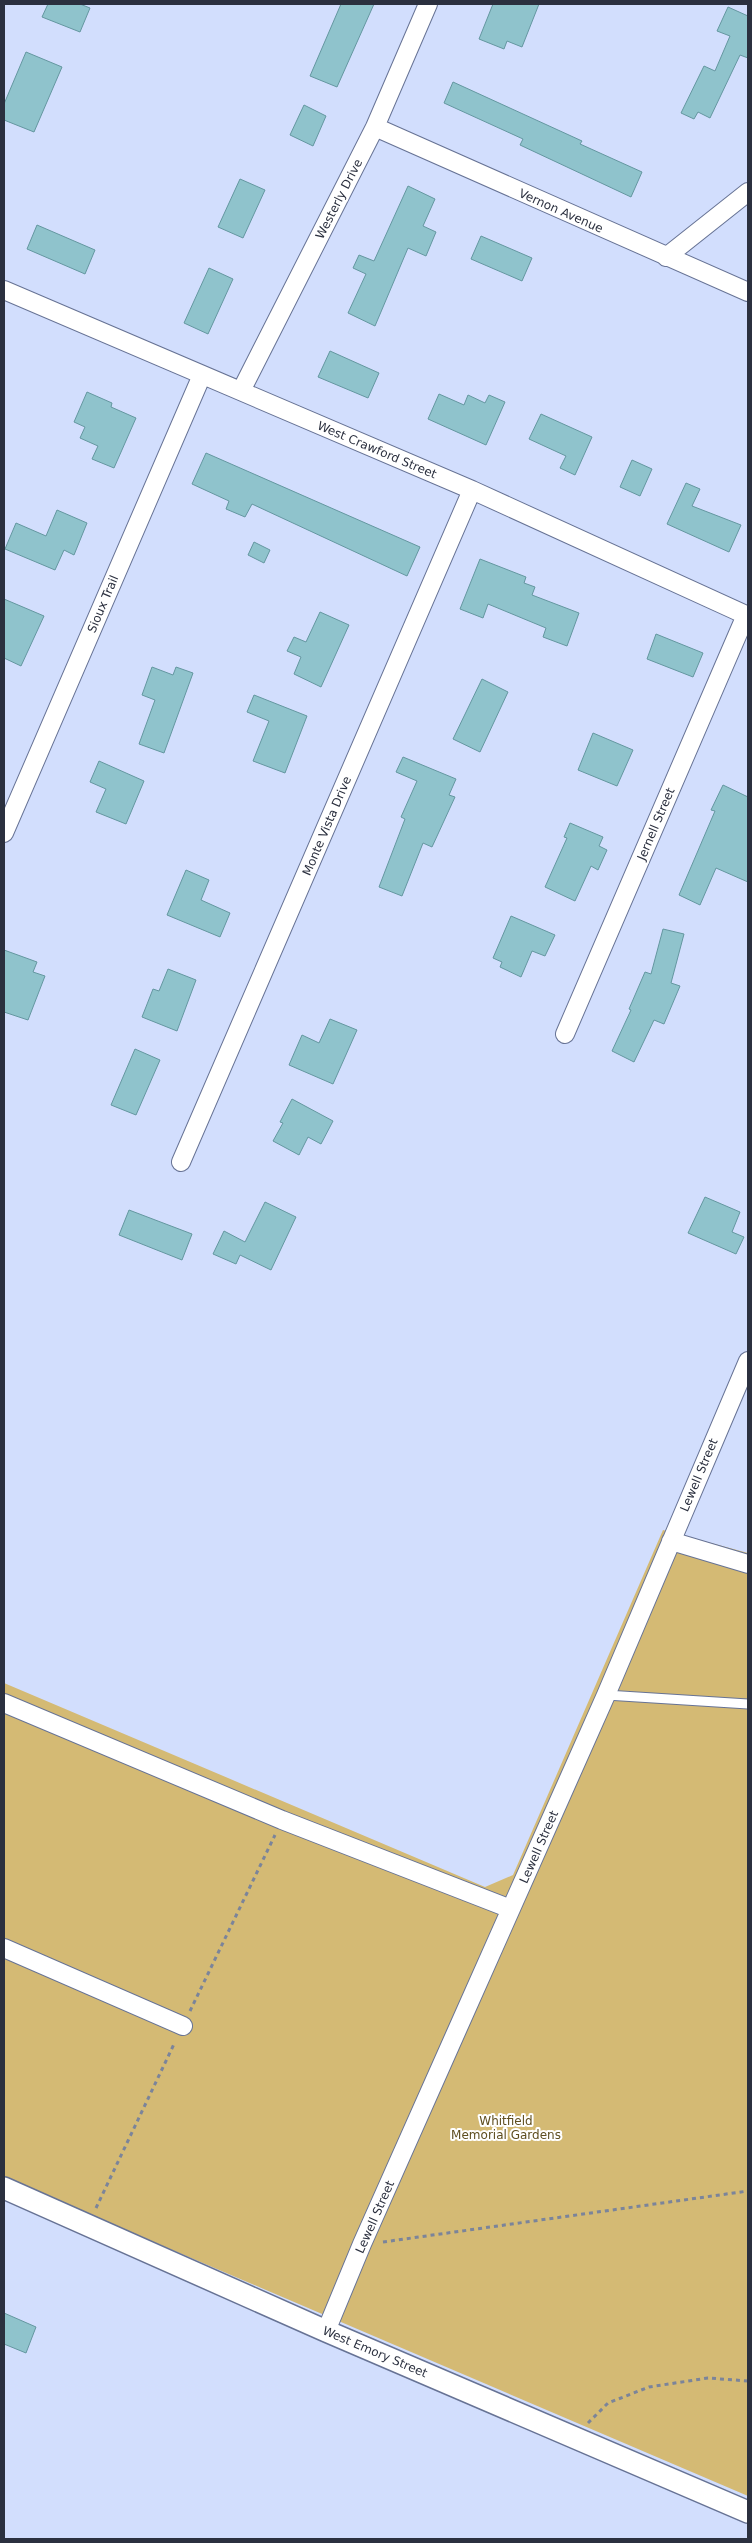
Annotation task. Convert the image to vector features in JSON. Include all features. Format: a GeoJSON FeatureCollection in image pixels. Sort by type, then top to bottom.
{"type":"FeatureCollection","features":[{"type":"Feature","properties":{"kind":"street","name":"Westerly Drive"},"geometry":{"type":"LineString","coordinates":[[241,391],[375,128],[428,4]]}},
{"type":"Feature","properties":{"kind":"street","name":"Vernon Avenue"},"geometry":{"type":"LineString","coordinates":[[375,128],[748,292]]}},
{"type":"Feature","properties":{"kind":"street"},"geometry":{"type":"LineString","coordinates":[[666,257],[748,192]]}},
{"type":"Feature","properties":{"kind":"street","name":"West Crawford Street"},"geometry":{"type":"LineString","coordinates":[[4,290],[472,490],[747,615]]}},
{"type":"Feature","properties":{"kind":"street","name":"Sioux Trail"},"geometry":{"type":"LineString","coordinates":[[4,833],[202,375]]}},
{"type":"Feature","properties":{"kind":"street","name":"Monte Vista Drive"},"geometry":{"type":"LineString","coordinates":[[181,1162],[472,490]]}},
{"type":"Feature","properties":{"kind":"street","name":"Jernell Street"},"geometry":{"type":"LineString","coordinates":[[566,1034],[747,615]]}},
{"type":"Feature","properties":{"kind":"street","name":"Lewell Street"},"geometry":{"type":"LineString","coordinates":[[326,2331],[362,2244],[606,1696],[748,1361]]}},
{"type":"Feature","properties":{"kind":"street"},"geometry":{"type":"LineString","coordinates":[[671,1541],[748,1564]]}},
{"type":"Feature","properties":{"kind":"street"},"geometry":{"type":"LineString","coordinates":[[4,1702],[282,1820],[511,1909]]}},
{"type":"Feature","properties":{"kind":"street"},"geometry":{"type":"LineString","coordinates":[[4,1948],[183,2026]]}},
{"type":"Feature","properties":{"kind":"street","name":"West Emory Street"},"geometry":{"type":"LineString","coordinates":[[4,2188],[326,2331],[748,2512]]}},
{"type":"Feature","properties":{"kind":"lane"},"geometry":{"type":"LineString","coordinates":[[606,1696],[748,1704]]}},
{"type":"Feature","properties":{"kind":"path"},"geometry":{"type":"LineString","coordinates":[[362,2244],[748,2191]]}},
{"type":"Feature","properties":{"kind":"path"},"geometry":{"type":"LineString","coordinates":[[573,2437],[608,2403],[649,2387],[708,2378],[748,2381]]}},
{"type":"Feature","properties":{"kind":"green space","name":"Whitfield Memorial Gardens"},"geometry":{"type":"Polygon","coordinates":[[[663,1530],[748,1553],[748,2496],[4,2178],[4,1683],[485,1887],[513,1875],[663,1530]]]}},
{"type":"Feature","properties":{"kind":"building"},"geometry":{"type":"Polygon","coordinates":[[[48,4],[80,4],[90,8],[80,32],[42,17],[48,4]]]}},
{"type":"Feature","properties":{"kind":"building"},"geometry":{"type":"Polygon","coordinates":[[[341,4],[374,4],[337,87],[310,76],[341,4]]]}},
{"type":"Feature","properties":{"kind":"building"},"geometry":{"type":"Polygon","coordinates":[[[493,4],[539,4],[522,47],[507,41],[504,49],[479,39],[493,4]]]}},
{"type":"Feature","properties":{"kind":"building"},"geometry":{"type":"Polygon","coordinates":[[[728,7],[748,16],[748,58],[740,55],[710,118],[698,112],[694,119],[681,113],[704,66],[715,71],[730,36],[717,31],[728,7]]]}},
{"type":"Feature","properties":{"kind":"building"},"geometry":{"type":"Polygon","coordinates":[[[26,52],[62,67],[34,132],[4,120],[4,104],[26,52]]]}},
{"type":"Feature","properties":{"kind":"building"},"geometry":{"type":"Polygon","coordinates":[[[453,82],[582,141],[580,144],[642,172],[631,197],[520,145],[523,139],[444,103],[453,82]]]}},
{"type":"Feature","properties":{"kind":"building"},"geometry":{"type":"Polygon","coordinates":[[[304,105],[326,116],[313,146],[290,135],[304,105]]]}},
{"type":"Feature","properties":{"kind":"building"},"geometry":{"type":"Polygon","coordinates":[[[240,179],[265,190],[243,238],[218,227],[240,179]]]}},
{"type":"Feature","properties":{"kind":"building"},"geometry":{"type":"Polygon","coordinates":[[[408,186],[435,199],[423,226],[436,232],[426,256],[408,248],[375,326],[348,313],[366,274],[353,268],[359,255],[374,261],[408,186]]]}},
{"type":"Feature","properties":{"kind":"building"},"geometry":{"type":"Polygon","coordinates":[[[37,225],[95,250],[85,274],[27,249],[37,225]]]}},
{"type":"Feature","properties":{"kind":"building"},"geometry":{"type":"Polygon","coordinates":[[[481,236],[532,258],[522,281],[471,259],[481,236]]]}},
{"type":"Feature","properties":{"kind":"building"},"geometry":{"type":"Polygon","coordinates":[[[209,268],[233,279],[208,334],[184,323],[209,268]]]}},
{"type":"Feature","properties":{"kind":"building"},"geometry":{"type":"Polygon","coordinates":[[[330,351],[379,373],[368,398],[318,377],[330,351]]]}},
{"type":"Feature","properties":{"kind":"building"},"geometry":{"type":"Polygon","coordinates":[[[87,392],[112,403],[111,407],[136,418],[114,468],[92,459],[98,446],[80,438],[85,427],[74,422],[87,392]]]}},
{"type":"Feature","properties":{"kind":"building"},"geometry":{"type":"Polygon","coordinates":[[[439,394],[464,405],[468,395],[485,403],[489,395],[505,402],[486,445],[428,419],[439,394]]]}},
{"type":"Feature","properties":{"kind":"building"},"geometry":{"type":"Polygon","coordinates":[[[541,414],[592,437],[575,475],[560,468],[566,456],[529,439],[541,414]]]}},
{"type":"Feature","properties":{"kind":"building"},"geometry":{"type":"Polygon","coordinates":[[[206,453],[420,547],[407,576],[252,504],[245,517],[226,509],[229,501],[192,484],[206,453]]]}},
{"type":"Feature","properties":{"kind":"building"},"geometry":{"type":"Polygon","coordinates":[[[632,460],[652,469],[640,496],[620,487],[632,460]]]}},
{"type":"Feature","properties":{"kind":"building"},"geometry":{"type":"Polygon","coordinates":[[[686,483],[700,489],[692,506],[741,525],[729,552],[667,524],[686,483]]]}},
{"type":"Feature","properties":{"kind":"building"},"geometry":{"type":"Polygon","coordinates":[[[57,510],[87,523],[74,555],[64,550],[55,570],[5,549],[16,523],[46,536],[57,510]]]}},
{"type":"Feature","properties":{"kind":"building"},"geometry":{"type":"Polygon","coordinates":[[[254,542],[270,550],[264,563],[248,555],[254,542]]]}},
{"type":"Feature","properties":{"kind":"building"},"geometry":{"type":"Polygon","coordinates":[[[480,559],[526,577],[524,583],[535,587],[532,595],[579,613],[567,646],[543,637],[546,628],[488,604],[483,618],[460,609],[480,559]]]}},
{"type":"Feature","properties":{"kind":"building"},"geometry":{"type":"Polygon","coordinates":[[[4,599],[44,616],[21,666],[4,658],[4,599]]]}},
{"type":"Feature","properties":{"kind":"building"},"geometry":{"type":"Polygon","coordinates":[[[320,612],[349,625],[321,687],[294,674],[301,657],[287,651],[294,637],[306,642],[320,612]]]}},
{"type":"Feature","properties":{"kind":"building"},"geometry":{"type":"Polygon","coordinates":[[[656,634],[703,653],[693,677],[647,659],[656,634]]]}},
{"type":"Feature","properties":{"kind":"building"},"geometry":{"type":"Polygon","coordinates":[[[152,667],[173,675],[176,667],[193,673],[164,753],[139,744],[155,700],[142,695],[152,667]]]}},
{"type":"Feature","properties":{"kind":"building"},"geometry":{"type":"Polygon","coordinates":[[[482,679],[508,692],[480,752],[453,739],[482,679]]]}},
{"type":"Feature","properties":{"kind":"building"},"geometry":{"type":"Polygon","coordinates":[[[254,695],[307,716],[285,773],[253,761],[269,721],[247,712],[254,695]]]}},
{"type":"Feature","properties":{"kind":"building"},"geometry":{"type":"Polygon","coordinates":[[[593,733],[633,750],[617,786],[578,770],[593,733]]]}},
{"type":"Feature","properties":{"kind":"building"},"geometry":{"type":"Polygon","coordinates":[[[403,757],[456,779],[449,795],[455,797],[432,847],[423,843],[402,896],[379,887],[405,819],[401,817],[417,781],[396,772],[403,757]]]}},
{"type":"Feature","properties":{"kind":"building"},"geometry":{"type":"Polygon","coordinates":[[[99,761],[144,781],[126,824],[96,812],[106,789],[90,782],[99,761]]]}},
{"type":"Feature","properties":{"kind":"building"},"geometry":{"type":"Polygon","coordinates":[[[723,785],[748,797],[748,882],[716,868],[700,905],[679,895],[715,811],[711,810],[723,785]]]}},
{"type":"Feature","properties":{"kind":"building"},"geometry":{"type":"Polygon","coordinates":[[[570,823],[603,837],[599,846],[607,850],[598,870],[591,866],[575,901],[545,887],[567,838],[564,837],[570,823]]]}},
{"type":"Feature","properties":{"kind":"building"},"geometry":{"type":"Polygon","coordinates":[[[186,870],[209,880],[201,900],[230,913],[220,937],[167,915],[186,870]]]}},
{"type":"Feature","properties":{"kind":"building"},"geometry":{"type":"Polygon","coordinates":[[[511,916],[555,935],[545,956],[532,951],[521,977],[500,967],[502,962],[493,958],[511,916]]]}},
{"type":"Feature","properties":{"kind":"building"},"geometry":{"type":"Polygon","coordinates":[[[663,929],[684,934],[671,983],[680,986],[664,1024],[654,1020],[634,1062],[612,1051],[631,1010],[629,1009],[645,972],[651,974],[663,929]]]}},
{"type":"Feature","properties":{"kind":"building"},"geometry":{"type":"Polygon","coordinates":[[[4,950],[37,962],[33,972],[45,976],[28,1020],[4,1012],[4,950]]]}},
{"type":"Feature","properties":{"kind":"building"},"geometry":{"type":"Polygon","coordinates":[[[168,969],[196,980],[177,1031],[142,1017],[153,989],[159,991],[168,969]]]}},
{"type":"Feature","properties":{"kind":"building"},"geometry":{"type":"Polygon","coordinates":[[[330,1019],[357,1030],[333,1084],[289,1065],[302,1035],[319,1043],[330,1019]]]}},
{"type":"Feature","properties":{"kind":"building"},"geometry":{"type":"Polygon","coordinates":[[[135,1049],[160,1060],[136,1115],[111,1105],[135,1049]]]}},
{"type":"Feature","properties":{"kind":"building"},"geometry":{"type":"Polygon","coordinates":[[[292,1099],[333,1121],[321,1144],[308,1137],[299,1155],[273,1141],[283,1123],[280,1122],[292,1099]]]}},
{"type":"Feature","properties":{"kind":"building"},"geometry":{"type":"Polygon","coordinates":[[[705,1197],[740,1212],[732,1232],[744,1237],[736,1254],[688,1233],[705,1197]]]}},
{"type":"Feature","properties":{"kind":"building"},"geometry":{"type":"Polygon","coordinates":[[[265,1202],[296,1217],[271,1270],[240,1255],[236,1264],[213,1254],[224,1231],[245,1242],[265,1202]]]}},
{"type":"Feature","properties":{"kind":"building"},"geometry":{"type":"Polygon","coordinates":[[[129,1210],[192,1234],[182,1260],[119,1235],[129,1210]]]}},
{"type":"Feature","properties":{"kind":"building"},"geometry":{"type":"Polygon","coordinates":[[[4,2313],[36,2327],[26,2353],[4,2344],[4,2313]]]}}]}
